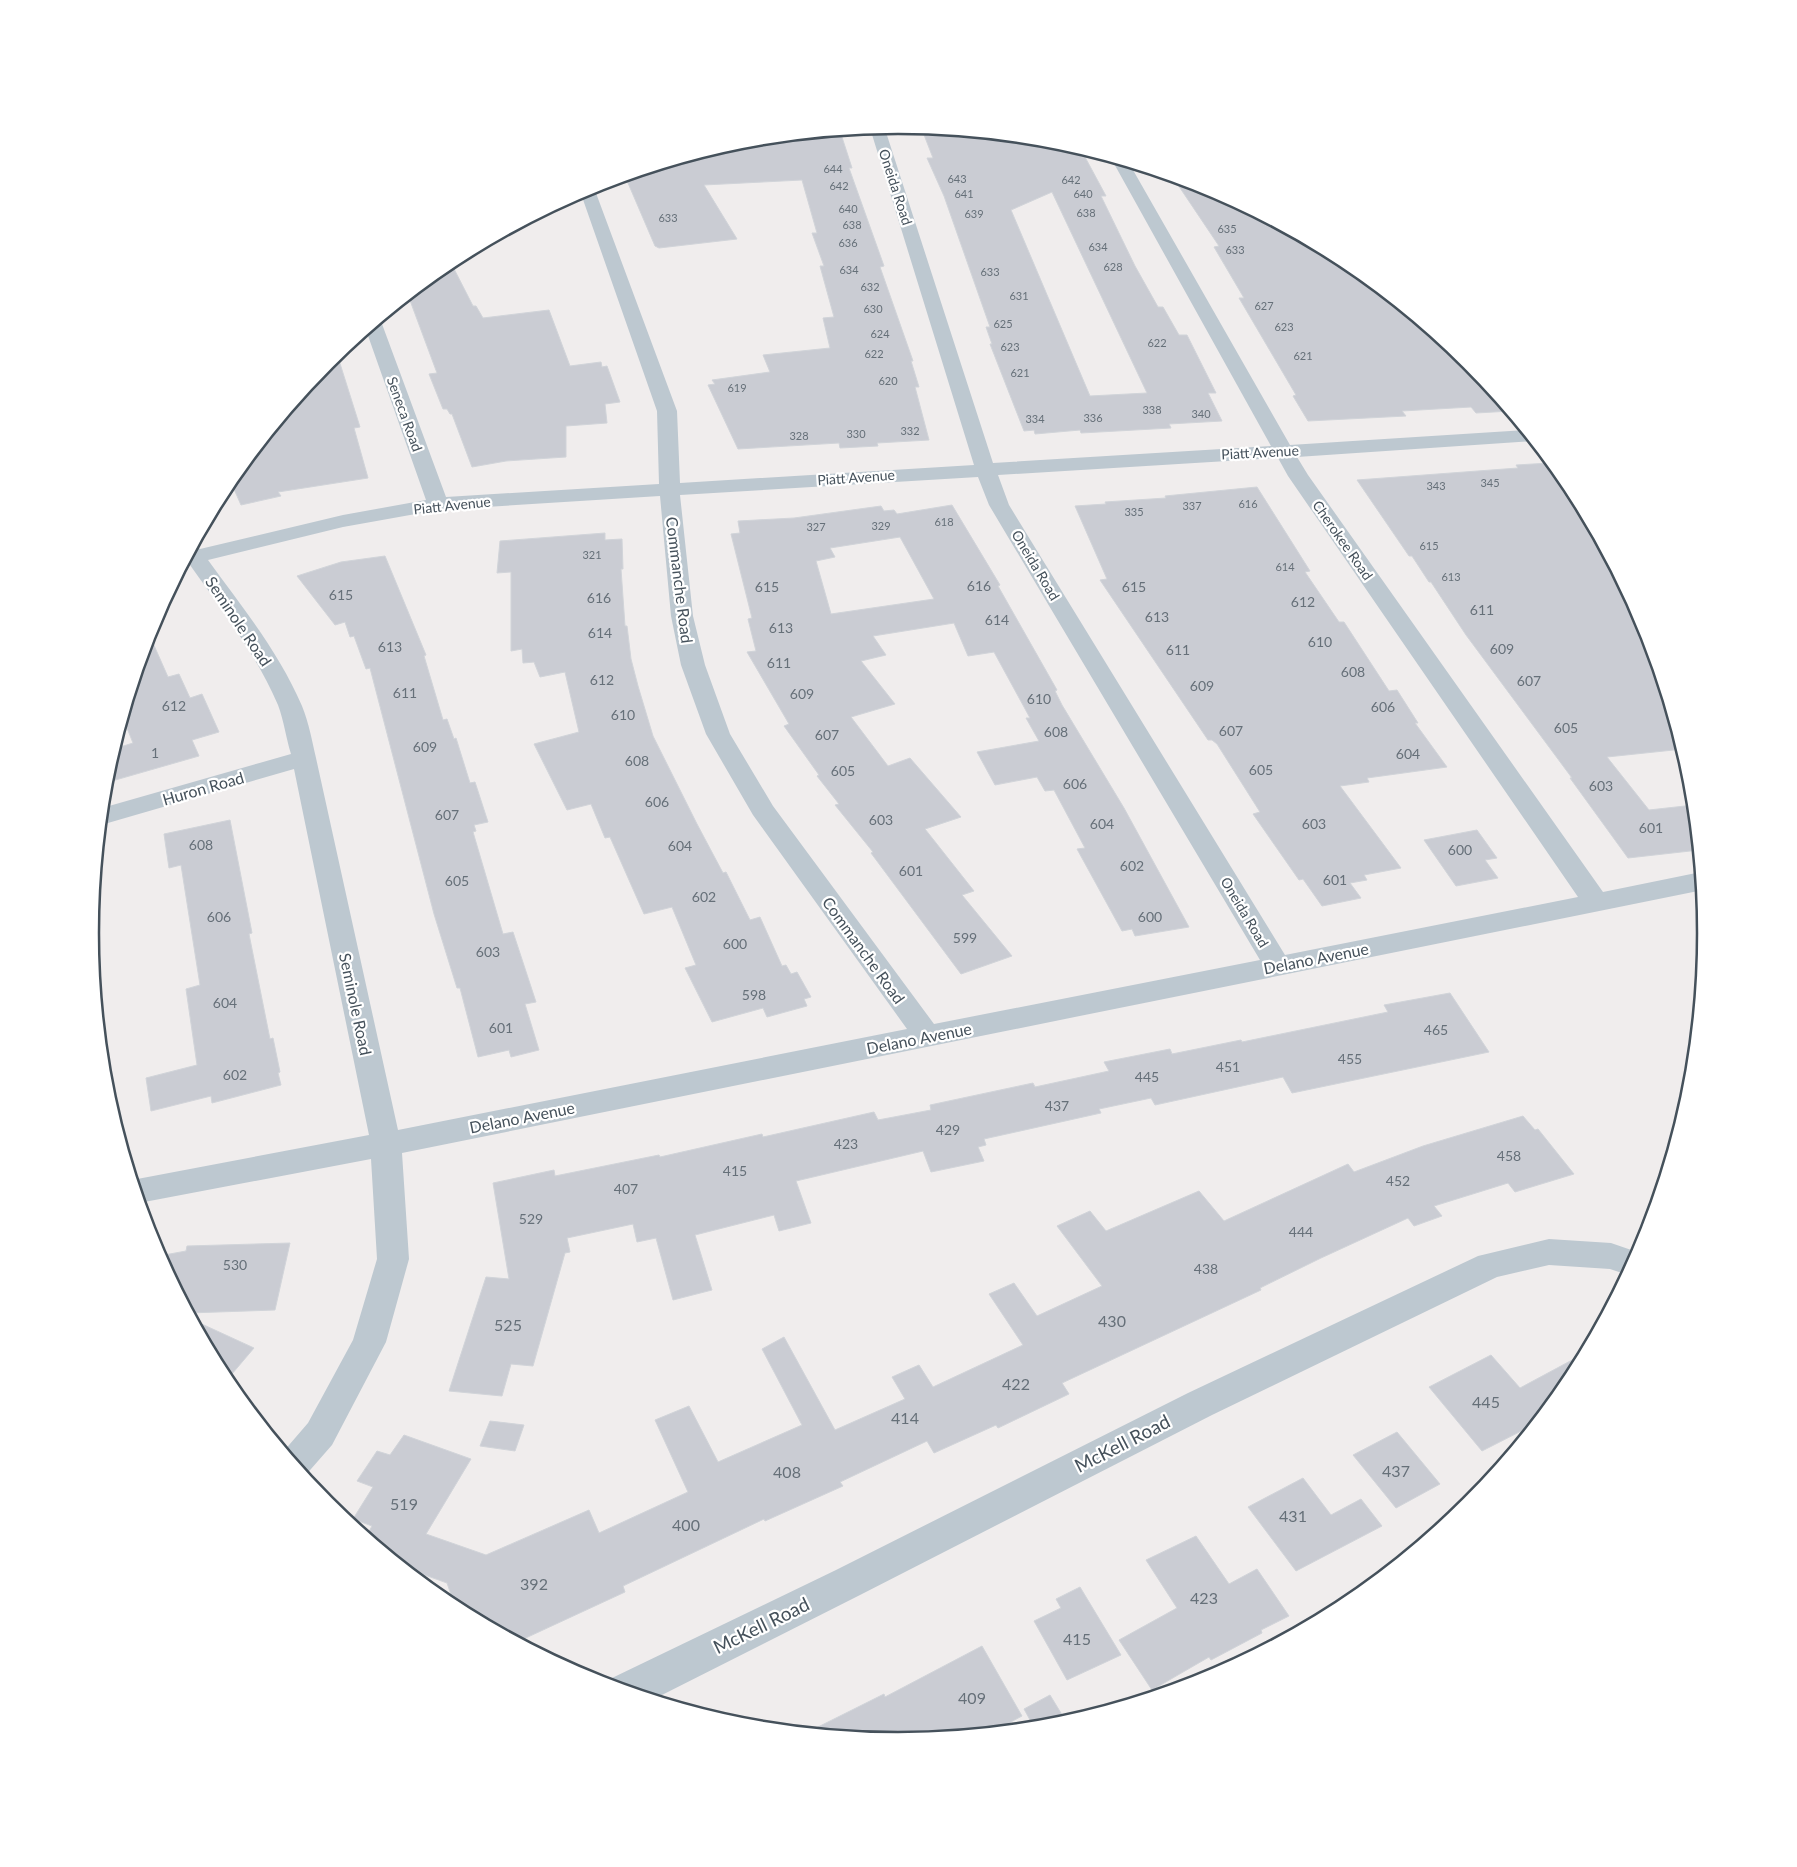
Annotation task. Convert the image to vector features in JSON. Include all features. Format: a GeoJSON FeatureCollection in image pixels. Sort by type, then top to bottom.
{"type":"FeatureCollection","features":[{"type":"Feature","properties":{"kind":"street","name":"Oneida Road"},"geometry":{"type":"LineString","coordinates":[[879,134],[985,468],[999,506],[1278,966]]}},
{"type":"Feature","properties":{"kind":"street","name":"Cherokee Road"},"geometry":{"type":"LineString","coordinates":[[1124,166],[1298,476],[1596,902]]}},
{"type":"Feature","properties":{"kind":"street","name":"Commanche Road"},"geometry":{"type":"LineString","coordinates":[[590,196],[666,411],[671,518],[682,616],[693,665],[718,734],[762,809],[927,1036]]}},
{"type":"Feature","properties":{"kind":"street","name":"Seneca Road"},"geometry":{"type":"LineString","coordinates":[[375,329],[438,504]]}},
{"type":"Feature","properties":{"kind":"street","name":"Piatt Avenue"},"geometry":{"type":"LineString","coordinates":[[194,555],[343,521],[438,504],[985,468],[1524,436]]}},
{"type":"Feature","properties":{"kind":"street","name":"Seminole Road"},"geometry":{"type":"LineString","coordinates":[[193,558],[257,643],[276,676],[291,708],[304,758],[386,1144],[392,1259],[369,1342],[320,1434],[297,1461]]}},
{"type":"Feature","properties":{"kind":"street","name":"Huron Road"},"geometry":{"type":"LineString","coordinates":[[108,815],[304,758]]}},
{"type":"Feature","properties":{"kind":"street","name":"Delano Avenue"},"geometry":{"type":"LineString","coordinates":[[141,1190],[386,1144],[1697,882]]}},
{"type":"Feature","properties":{"kind":"street","name":"McKell Road"},"geometry":{"type":"LineString","coordinates":[[634,1688],[849,1582],[1191,1408],[1490,1265],[1549,1252],[1611,1256],[1627,1262]]}},
{"type":"Feature","properties":{"kind":"building"},"geometry":{"type":"Polygon","coordinates":[[[924,134],[951,135],[1003,141],[1055,149],[1085,157],[1106,196],[1101,196],[1135,266],[1158,307],[1163,307],[1179,335],[1187,335],[1216,393],[1208,393],[1222,421],[1169,424],[1171,428],[1081,433],[1080,430],[1035,434],[1034,430],[1024,431],[990,344],[992,344],[986,327],[990,327],[944,196],[927,158],[933,158],[924,134]],[[1052,192],[1011,210],[1090,396],[1147,393],[1052,192]]]}},
{"type":"Feature","properties":{"kind":"building"},"geometry":{"type":"Polygon","coordinates":[[[841,136],[852,168],[849,168],[884,266],[880,267],[913,361],[911,361],[919,387],[915,387],[929,440],[877,443],[878,446],[840,448],[839,443],[738,449],[708,385],[715,384],[712,380],[770,372],[763,355],[830,348],[823,318],[834,317],[820,266],[824,266],[812,233],[817,233],[802,180],[704,185],[737,239],[659,248],[655,246],[627,181],[692,161],[742,149],[841,136]]]}},
{"type":"Feature","properties":{"kind":"building"},"geometry":{"type":"Polygon","coordinates":[[[1178,184],[1252,216],[1298,241],[1343,269],[1426,332],[1464,368],[1504,411],[1476,413],[1471,407],[1402,411],[1406,416],[1308,421],[1293,396],[1296,395],[1239,298],[1244,298],[1214,247],[1219,246],[1178,184]]]}},
{"type":"Feature","properties":{"kind":"building"},"geometry":{"type":"Polygon","coordinates":[[[454,269],[473,306],[476,306],[483,318],[549,310],[570,366],[601,362],[602,367],[607,366],[620,402],[605,404],[607,423],[566,426],[566,457],[506,461],[472,467],[452,414],[447,409],[443,409],[429,374],[437,373],[410,301],[454,269]]]}},
{"type":"Feature","properties":{"kind":"building"},"geometry":{"type":"Polygon","coordinates":[[[339,362],[360,427],[354,428],[368,478],[278,492],[281,496],[241,505],[234,489],[297,406],[339,362]]]}},
{"type":"Feature","properties":{"kind":"building"},"geometry":{"type":"Polygon","coordinates":[[[1545,463],[1591,534],[1616,580],[1656,676],[1676,750],[1607,757],[1649,810],[1687,806],[1693,851],[1628,858],[1570,778],[1572,778],[1466,635],[1431,582],[1429,582],[1412,556],[1409,556],[1357,480],[1518,468],[1516,465],[1545,463]]]}},
{"type":"Feature","properties":{"kind":"building"},"geometry":{"type":"Polygon","coordinates":[[[1257,487],[1310,571],[1305,572],[1339,622],[1344,622],[1389,691],[1397,690],[1418,723],[1415,723],[1447,767],[1367,778],[1369,782],[1340,786],[1401,868],[1364,875],[1367,880],[1350,883],[1361,898],[1322,906],[1303,879],[1299,880],[1253,814],[1260,812],[1217,744],[1212,740],[1208,740],[1100,580],[1107,579],[1075,506],[1257,487]]]}},
{"type":"Feature","properties":{"kind":"building"},"geometry":{"type":"Polygon","coordinates":[[[952,505],[1000,585],[998,586],[1057,690],[1055,691],[1062,705],[1124,808],[1189,927],[1135,936],[1132,929],[1122,931],[1077,849],[1085,848],[1054,790],[1045,791],[1037,777],[995,785],[977,752],[1039,741],[1026,718],[1030,718],[994,652],[968,656],[954,623],[873,636],[886,655],[861,661],[895,704],[851,717],[888,766],[910,758],[961,817],[925,829],[974,891],[962,895],[1012,956],[961,974],[871,853],[873,852],[835,805],[839,804],[817,776],[819,775],[784,726],[789,724],[747,652],[756,651],[748,619],[752,618],[731,534],[740,533],[738,521],[794,518],[881,506],[884,511],[894,510],[897,514],[952,505]],[[900,537],[830,548],[835,557],[816,561],[831,614],[934,599],[900,537]]]}},
{"type":"Feature","properties":{"kind":"building"},"geometry":{"type":"Polygon","coordinates":[[[605,533],[605,540],[622,539],[623,569],[621,569],[625,626],[627,626],[631,659],[653,736],[697,824],[723,873],[726,872],[750,920],[760,917],[782,966],[786,965],[791,974],[797,972],[811,997],[804,999],[807,1006],[767,1017],[763,1008],[712,1022],[685,968],[696,965],[672,907],[644,914],[610,837],[605,838],[591,804],[567,810],[534,744],[579,732],[565,672],[540,677],[534,662],[523,663],[522,649],[511,651],[511,572],[497,573],[500,541],[605,533]]]}},
{"type":"Feature","properties":{"kind":"building"},"geometry":{"type":"Polygon","coordinates":[[[385,556],[426,655],[424,656],[443,720],[447,719],[454,739],[456,738],[470,783],[475,782],[488,822],[474,825],[476,831],[473,832],[503,934],[513,932],[536,1002],[525,1004],[539,1050],[511,1057],[509,1050],[478,1057],[460,988],[457,988],[434,914],[370,668],[366,669],[354,636],[350,637],[345,622],[335,625],[297,576],[341,562],[385,556]]]}},
{"type":"Feature","properties":{"kind":"building"},"geometry":{"type":"Polygon","coordinates":[[[153,644],[168,677],[179,674],[190,698],[202,694],[219,732],[192,740],[199,756],[113,781],[121,747],[133,743],[126,726],[141,676],[153,644]]]}},
{"type":"Feature","properties":{"kind":"building"},"geometry":{"type":"Polygon","coordinates":[[[230,820],[252,933],[249,934],[270,1039],[273,1038],[281,1085],[212,1103],[211,1096],[151,1111],[146,1078],[197,1065],[186,989],[200,985],[181,865],[169,868],[164,834],[230,820]]]}},
{"type":"Feature","properties":{"kind":"building"},"geometry":{"type":"Polygon","coordinates":[[[1477,830],[1497,858],[1485,860],[1498,878],[1456,886],[1424,840],[1477,830]]]}},
{"type":"Feature","properties":{"kind":"building"},"geometry":{"type":"Polygon","coordinates":[[[1450,993],[1489,1052],[1292,1093],[1283,1077],[1155,1105],[1151,1098],[1099,1109],[1101,1113],[984,1139],[986,1145],[978,1147],[984,1161],[931,1172],[923,1151],[796,1181],[811,1223],[779,1231],[774,1215],[695,1235],[712,1290],[673,1300],[656,1238],[637,1242],[633,1224],[567,1238],[570,1252],[565,1253],[533,1366],[511,1364],[502,1396],[449,1391],[486,1277],[509,1279],[493,1183],[554,1170],[555,1176],[659,1155],[660,1157],[762,1134],[763,1137],[874,1112],[878,1120],[931,1110],[930,1105],[1033,1083],[1035,1087],[1109,1071],[1104,1062],[1170,1049],[1172,1054],[1241,1040],[1242,1042],[1388,1012],[1384,1005],[1450,993]]]}},
{"type":"Feature","properties":{"kind":"building"},"geometry":{"type":"Polygon","coordinates":[[[1523,1116],[1535,1130],[1538,1129],[1574,1174],[1515,1192],[1508,1183],[1434,1206],[1442,1216],[1414,1226],[1408,1218],[1321,1258],[1260,1288],[1261,1290],[1062,1383],[1069,1394],[998,1428],[996,1425],[934,1453],[927,1441],[840,1482],[843,1486],[765,1521],[764,1519],[623,1586],[625,1592],[523,1639],[454,1598],[447,1583],[419,1573],[368,1533],[372,1526],[353,1518],[373,1487],[357,1481],[377,1451],[390,1455],[404,1435],[471,1459],[426,1534],[486,1555],[589,1510],[599,1533],[688,1492],[655,1420],[689,1406],[718,1462],[802,1425],[762,1349],[784,1337],[835,1430],[905,1399],[892,1377],[919,1365],[933,1387],[1023,1345],[989,1294],[1014,1283],[1037,1316],[1102,1286],[1057,1226],[1090,1211],[1106,1231],[1199,1191],[1224,1221],[1348,1164],[1354,1172],[1423,1146],[1523,1116]]]}},
{"type":"Feature","properties":{"kind":"building"},"geometry":{"type":"Polygon","coordinates":[[[290,1243],[275,1310],[195,1313],[167,1255],[186,1251],[187,1246],[290,1243]]]}},
{"type":"Feature","properties":{"kind":"building"},"geometry":{"type":"Polygon","coordinates":[[[201,1324],[254,1348],[232,1374],[201,1324]]]}},
{"type":"Feature","properties":{"kind":"building"},"geometry":{"type":"Polygon","coordinates":[[[1491,1355],[1520,1388],[1575,1358],[1526,1429],[1482,1451],[1429,1387],[1491,1355]]]}},
{"type":"Feature","properties":{"kind":"building"},"geometry":{"type":"Polygon","coordinates":[[[490,1421],[524,1425],[515,1451],[480,1446],[490,1421]]]}},
{"type":"Feature","properties":{"kind":"building"},"geometry":{"type":"Polygon","coordinates":[[[1397,1432],[1440,1484],[1396,1508],[1353,1455],[1397,1432]]]}},
{"type":"Feature","properties":{"kind":"building"},"geometry":{"type":"Polygon","coordinates":[[[1303,1478],[1331,1515],[1361,1499],[1382,1526],[1296,1571],[1248,1507],[1303,1478]]]}},
{"type":"Feature","properties":{"kind":"building"},"geometry":{"type":"Polygon","coordinates":[[[1196,1536],[1229,1584],[1257,1569],[1289,1616],[1261,1630],[1262,1633],[1211,1660],[1209,1657],[1152,1690],[1119,1640],[1177,1608],[1146,1560],[1196,1536]]]}},
{"type":"Feature","properties":{"kind":"building"},"geometry":{"type":"Polygon","coordinates":[[[1080,1587],[1121,1655],[1067,1680],[1034,1621],[1061,1608],[1056,1599],[1080,1587]]]}},
{"type":"Feature","properties":{"kind":"building"},"geometry":{"type":"Polygon","coordinates":[[[982,1646],[1022,1716],[1003,1726],[951,1732],[846,1732],[815,1728],[884,1694],[885,1697],[982,1646]]]}},
{"type":"Feature","properties":{"kind":"building"},"geometry":{"type":"Polygon","coordinates":[[[1050,1695],[1063,1716],[1031,1722],[1024,1709],[1050,1695]]]}}]}
